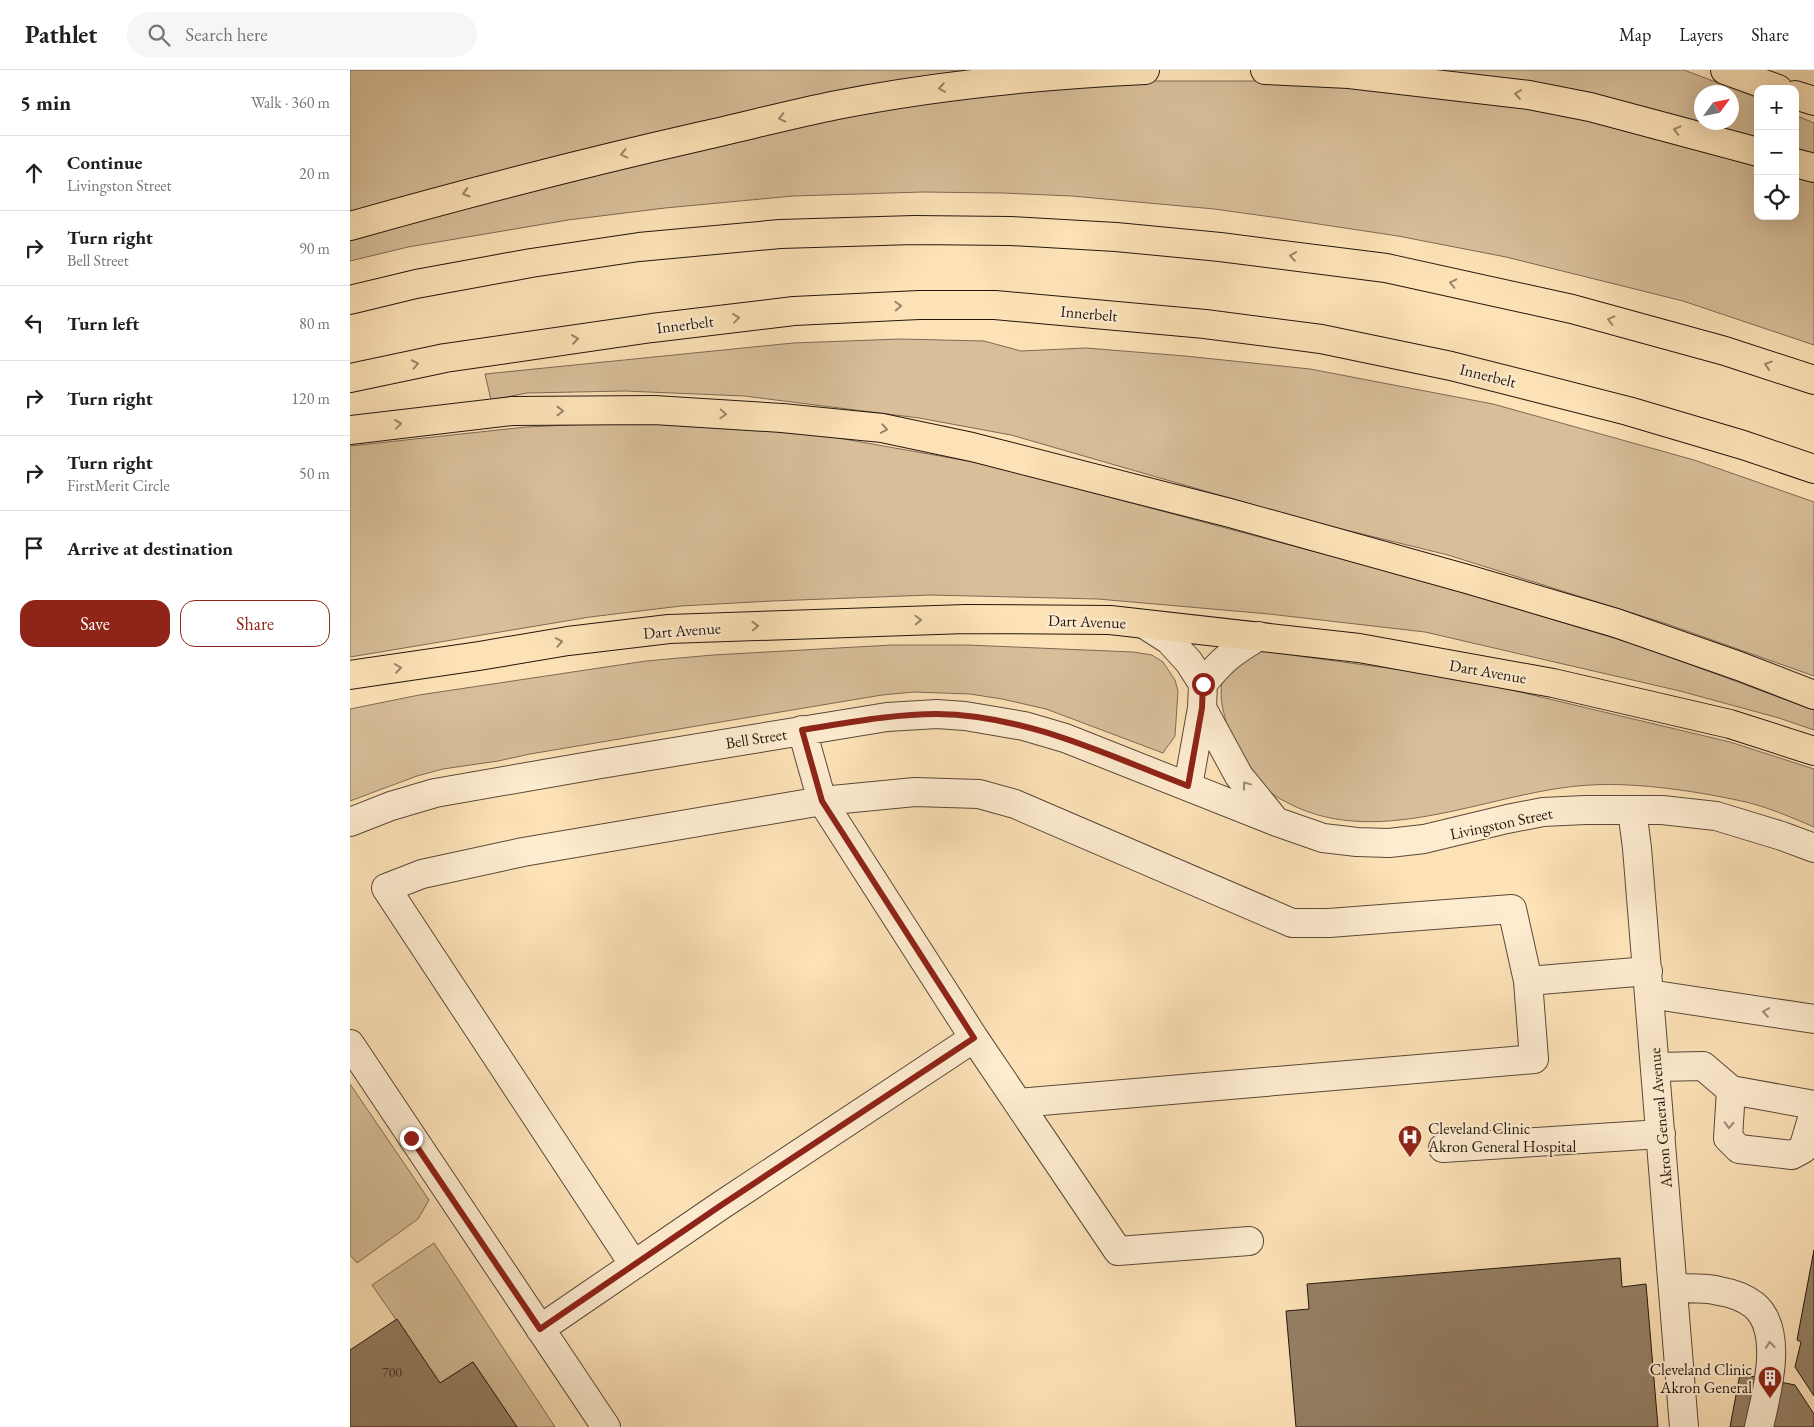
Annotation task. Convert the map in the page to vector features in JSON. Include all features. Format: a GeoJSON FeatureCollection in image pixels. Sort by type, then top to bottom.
{"type":"FeatureCollection","features":[{"type":"Feature","properties":{"kind":"main road"},"geometry":{"type":"LineString","coordinates":[[350,226],[477,190],[614,156],[837,105],[991,82],[1089,72],[1145,70]]}},
{"type":"Feature","properties":{"kind":"main road"},"geometry":{"type":"LineString","coordinates":[[1265,70],[1350,74],[1529,96],[1590,107],[1754,151]]}},
{"type":"Feature","properties":{"kind":"main road"},"geometry":{"type":"LineString","coordinates":[[1725,70],[1767,85]]}},
{"type":"Feature","properties":{"kind":"main road"},"geometry":{"type":"LineString","coordinates":[[1799,96],[1814,101]]}},
{"type":"Feature","properties":{"kind":"main road"},"geometry":{"type":"LineString","coordinates":[[1799,163],[1814,168]]}},
{"type":"Feature","properties":{"kind":"main road"},"geometry":{"type":"LineString","coordinates":[[350,300],[416,284],[530,262],[639,247],[780,234],[914,230],[1021,232],[1116,237],[1220,246],[1386,268],[1572,309],[1725,351],[1814,380]]}},
{"type":"Feature","properties":{"kind":"main road","name":"Innerbelt"},"geometry":{"type":"LineString","coordinates":[[350,378],[455,356],[652,328],[794,311],[919,305],[995,305],[1205,324],[1330,341],[1451,366],[1628,411],[1743,445],[1814,469]]}},
{"type":"Feature","properties":{"kind":"main road"},"geometry":{"type":"LineString","coordinates":[[350,430],[512,411],[654,410],[782,418],[882,428],[972,446],[1192,503],[1468,579],[1616,623],[1739,666],[1814,695]]}},
{"type":"Feature","properties":{"kind":"main road","name":"Dart Avenue"},"geometry":{"type":"LineString","coordinates":[[350,675],[479,656],[568,640],[669,629],[966,618],[1110,620],[1359,648],[1553,683],[1730,724],[1814,751]]}},
{"type":"Feature","properties":{"kind":"street"},"geometry":{"type":"LineString","coordinates":[[1144,624],[1168,640],[1189,662],[1202,696],[1239,776],[1277,822]]}},
{"type":"Feature","properties":{"kind":"street"},"geometry":{"type":"LineString","coordinates":[[1188,786],[1202,696],[1214,669],[1229,654],[1260,636]]}},
{"type":"Feature","properties":{"kind":"street","name":"Bell Street"},"geometry":{"type":"LineString","coordinates":[[350,822],[391,806],[435,793],[802,730],[887,717],[937,714],[965,716],[1024,726],[1065,738],[1188,786]]}},
{"type":"Feature","properties":{"kind":"street"},"geometry":{"type":"LineString","coordinates":[[802,730],[822,801],[974,1038],[1118,1251],[1249,1241]]}},
{"type":"Feature","properties":{"kind":"street","name":"Livingston Street"},"geometry":{"type":"LineString","coordinates":[[1188,786],[1277,822],[1323,838],[1357,842],[1389,843],[1424,839],[1543,812],[1662,810],[1716,816],[1814,848]]}},
{"type":"Feature","properties":{"kind":"street"},"geometry":{"type":"LineString","coordinates":[[634,1265],[386,888],[422,874],[523,852],[822,801],[916,792],[979,794],[1015,804],[1292,923],[1329,923],[1512,909],[1528,981],[1534,1059],[1018,1103]]}},
{"type":"Feature","properties":{"kind":"street","name":"Akron General Avenue"},"geometry":{"type":"LineString","coordinates":[[1632,810],[1656,1067],[1684,1427]]}},
{"type":"Feature","properties":{"kind":"street"},"geometry":{"type":"LineString","coordinates":[[1528,981],[1648,983],[1814,1019]]}},
{"type":"Feature","properties":{"kind":"street"},"geometry":{"type":"LineString","coordinates":[[540,1329],[974,1038]]}},
{"type":"Feature","properties":{"kind":"street"},"geometry":{"type":"LineString","coordinates":[[350,1044],[606,1427]]}},
{"type":"Feature","properties":{"kind":"street"},"geometry":{"type":"LineString","coordinates":[[1656,1067],[1702,1066],[1731,1090],[1814,1105]]}},
{"type":"Feature","properties":{"kind":"street"},"geometry":{"type":"LineString","coordinates":[[1731,1090],[1728,1138],[1739,1149],[1792,1155],[1803,1149],[1814,1112]]}},
{"type":"Feature","properties":{"kind":"street"},"geometry":{"type":"LineString","coordinates":[[1443,1148],[1661,1134]]}},
{"type":"Feature","properties":{"kind":"street"},"geometry":{"type":"LineString","coordinates":[[1673,1288],[1718,1290],[1745,1299],[1756,1306],[1764,1318],[1770,1337],[1772,1364],[1759,1427]]}},
{"type":"Feature","properties":{"kind":"shaded area"},"geometry":{"type":"Polygon","coordinates":[[[350,70],[1004,70],[350,213],[350,70]]]}},
{"type":"Feature","properties":{"kind":"shaded area"},"geometry":{"type":"Polygon","coordinates":[[[1404,70],[1684,70],[1724,85],[1694,85],[1694,127],[1404,70]]]}},
{"type":"Feature","properties":{"kind":"shaded area"},"geometry":{"type":"Polygon","coordinates":[[[1149,81],[1312,81],[1462,96],[1578,116],[1754,162],[1754,220],[1799,220],[1799,176],[1814,181],[1814,345],[1683,301],[1506,257],[1398,236],[1279,218],[1214,209],[1072,196],[923,192],[793,196],[665,208],[568,220],[408,247],[350,261],[350,240],[423,215],[834,117],[1025,88],[1149,81]]]}},
{"type":"Feature","properties":{"kind":"shaded area"},"geometry":{"type":"Polygon","coordinates":[[[1739,91],[1754,96],[1754,138],[1712,130],[1739,130],[1739,91]]]}},
{"type":"Feature","properties":{"kind":"shaded area"},"geometry":{"type":"Polygon","coordinates":[[[1799,117],[1814,123],[1814,153],[1799,149],[1799,117]]]}},
{"type":"Feature","properties":{"kind":"shaded area"},"geometry":{"type":"Polygon","coordinates":[[[900,339],[984,341],[1021,351],[1086,348],[1310,369],[1493,404],[1694,460],[1814,502],[1814,676],[1667,624],[1448,555],[1309,521],[1011,435],[919,418],[744,396],[625,391],[527,393],[491,400],[485,374],[793,343],[900,339]]]}},
{"type":"Feature","properties":{"kind":"shaded area"},"geometry":{"type":"Polygon","coordinates":[[[657,421],[799,431],[985,464],[1421,580],[1637,645],[1814,710],[1814,730],[1779,718],[1680,691],[1425,632],[1269,614],[1098,599],[930,595],[681,606],[590,617],[350,657],[350,446],[526,427],[657,421]]]}},
{"type":"Feature","properties":{"kind":"shaded area"},"geometry":{"type":"Polygon","coordinates":[[[892,645],[967,645],[1133,652],[1152,655],[1163,662],[1175,680],[1178,691],[1175,736],[1163,753],[1046,709],[970,694],[914,692],[882,695],[443,769],[417,776],[350,801],[350,709],[419,695],[646,661],[713,655],[892,645]]]}},
{"type":"Feature","properties":{"kind":"shaded area"},"geometry":{"type":"Polygon","coordinates":[[[1262,651],[1461,678],[1730,742],[1814,769],[1814,827],[1766,808],[1732,799],[1649,786],[1609,784],[1553,789],[1438,814],[1400,820],[1362,822],[1325,817],[1290,804],[1269,791],[1245,766],[1232,743],[1222,704],[1221,687],[1223,680],[1230,665],[1237,659],[1262,651]]]}},
{"type":"Feature","properties":{"kind":"shaded area"},"geometry":{"type":"Polygon","coordinates":[[[350,1084],[429,1200],[418,1219],[357,1263],[350,1255],[350,1084]]]}},
{"type":"Feature","properties":{"kind":"shaded area"},"geometry":{"type":"Polygon","coordinates":[[[434,1243],[555,1427],[517,1427],[473,1362],[440,1383],[372,1285],[434,1243]]]}},
{"type":"Feature","properties":{"kind":"building","name":"Cleveland Clinic Akron General"},"geometry":{"type":"Polygon","coordinates":[[[1814,1250],[1814,1396],[1795,1367],[1801,1342],[1797,1340],[1814,1250]]]}},
{"type":"Feature","properties":{"kind":"building"},"geometry":{"type":"Polygon","coordinates":[[[1620,1258],[1622,1287],[1646,1284],[1658,1427],[1296,1427],[1286,1311],[1309,1309],[1307,1284],[1620,1258]]]}},
{"type":"Feature","properties":{"kind":"building"},"geometry":{"type":"Polygon","coordinates":[[[397,1319],[440,1383],[473,1362],[517,1427],[350,1427],[350,1350],[397,1319]]]}},
{"type":"Feature","properties":{"kind":"building","name":"Cleveland Clinic Akron General"},"geometry":{"type":"Polygon","coordinates":[[[1740,1374],[1795,1385],[1814,1414],[1814,1427],[1730,1427],[1740,1374]]]}},
{"type":"Feature","properties":{"kind":"place","name":"Cleveland Clinic Akron General Hospital"},"geometry":{"type":"Point","coordinates":[1410,1158]}},
{"type":"Feature","properties":{"kind":"place","name":"Cleveland Clinic Akron General"},"geometry":{"type":"Point","coordinates":[1770,1399]}},
{"type":"Feature","properties":{"kind":"route"},"geometry":{"type":"LineString","coordinates":[[411,1138],[540,1329],[720,1206],[974,1038],[822,801],[802,730],[887,717],[937,714],[965,716],[1024,726],[1065,738],[1188,786],[1202,708],[1203,684]]}}]}
